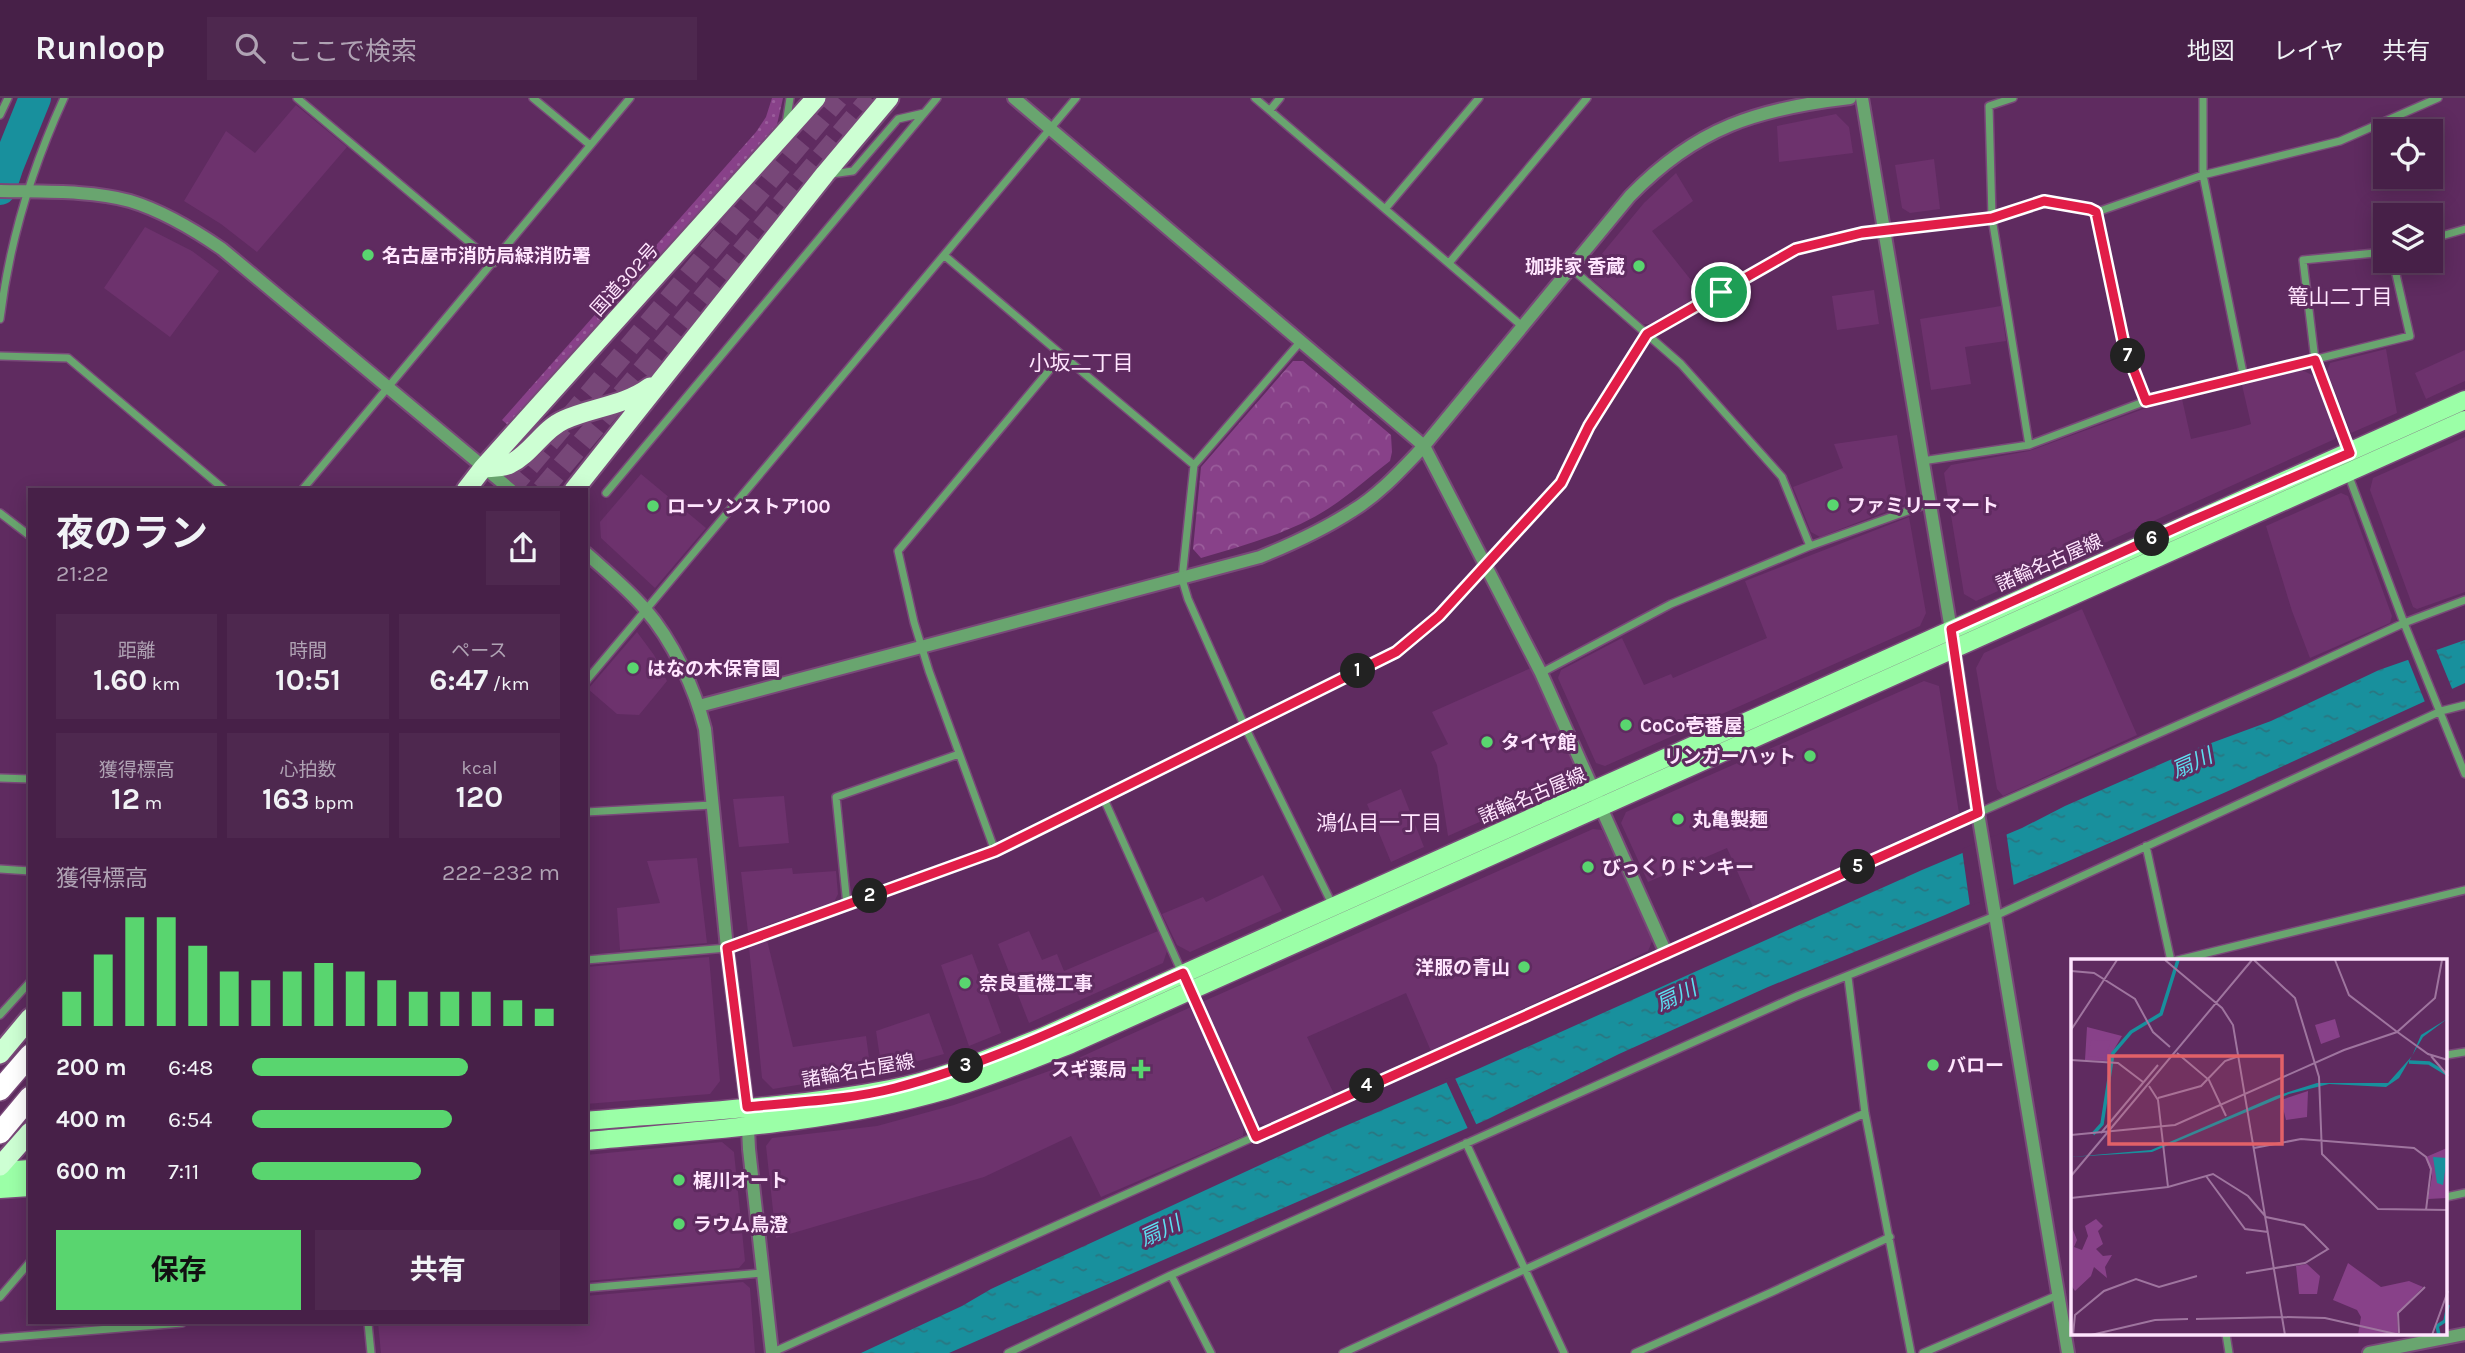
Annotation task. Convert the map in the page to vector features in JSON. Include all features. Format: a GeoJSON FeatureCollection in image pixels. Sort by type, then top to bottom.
{"type":"FeatureCollection","features":[{"type":"Feature","properties":{"kind":"highway","name":"国道302号"},"geometry":{"type":"LineString","coordinates":[[468,488],[816,98]]}},
{"type":"Feature","properties":{"kind":"highway"},"geometry":{"type":"LineString","coordinates":[[576,488],[825,174],[889,98]]}},
{"type":"Feature","properties":{"kind":"highway"},"geometry":{"type":"LineString","coordinates":[[483,468],[508,466],[533,448],[563,420],[636,397],[663,379]]}},
{"type":"Feature","properties":{"kind":"highway"},"geometry":{"type":"LineString","coordinates":[[0,1054],[28,1020]]}},
{"type":"Feature","properties":{"kind":"highway"},"geometry":{"type":"LineString","coordinates":[[0,1090],[28,1057]]}},
{"type":"Feature","properties":{"kind":"highway"},"geometry":{"type":"LineString","coordinates":[[0,1133],[28,1099]]}},
{"type":"Feature","properties":{"kind":"highway"},"geometry":{"type":"LineString","coordinates":[[0,1169],[28,1134]]}},
{"type":"Feature","properties":{"kind":"main road","name":"諸輪名古屋線"},"geometry":{"type":"LineString","coordinates":[[588,1121],[747,1107],[892,1089],[942,1075],[1042,1037],[1187,981],[1597,799],[1951,629],[2465,400]]}},
{"type":"Feature","properties":{"kind":"main road","name":"諸輪名古屋線"},"geometry":{"type":"LineString","coordinates":[[588,1141],[748,1126],[852,1112],[947,1090],[1071,1044],[1334,906],[1534,816],[1597,799],[1835,704],[1953,648],[2465,420]]}},
{"type":"Feature","properties":{"kind":"main road"},"geometry":{"type":"LineString","coordinates":[[0,1169],[28,1169]]}},
{"type":"Feature","properties":{"kind":"main road"},"geometry":{"type":"LineString","coordinates":[[0,1189],[28,1187]]}},
{"type":"Feature","properties":{"kind":"street"},"geometry":{"type":"LineString","coordinates":[[0,115],[8,98]]}},
{"type":"Feature","properties":{"kind":"street"},"geometry":{"type":"LineString","coordinates":[[0,319],[15,239],[28,192],[38,158],[64,98]]}},
{"type":"Feature","properties":{"kind":"street"},"geometry":{"type":"LineString","coordinates":[[297,98],[494,263]]}},
{"type":"Feature","properties":{"kind":"street"},"geometry":{"type":"LineString","coordinates":[[533,98],[590,145]]}},
{"type":"Feature","properties":{"kind":"street"},"geometry":{"type":"LineString","coordinates":[[304,488],[630,98]]}},
{"type":"Feature","properties":{"kind":"street"},"geometry":{"type":"LineString","coordinates":[[785,135],[789,98]]}},
{"type":"Feature","properties":{"kind":"street"},"geometry":{"type":"LineString","coordinates":[[606,493],[937,98]]}},
{"type":"Feature","properties":{"kind":"street"},"geometry":{"type":"LineString","coordinates":[[1014,98],[1424,446],[1541,673],[1665,953]]}},
{"type":"Feature","properties":{"kind":"street"},"geometry":{"type":"LineString","coordinates":[[588,679],[1076,98]]}},
{"type":"Feature","properties":{"kind":"street"},"geometry":{"type":"LineString","coordinates":[[1255,98],[1522,326]]}},
{"type":"Feature","properties":{"kind":"street"},"geometry":{"type":"LineString","coordinates":[[1270,110],[1280,98]]}},
{"type":"Feature","properties":{"kind":"street"},"geometry":{"type":"LineString","coordinates":[[1385,209],[1479,98]]}},
{"type":"Feature","properties":{"kind":"street"},"geometry":{"type":"LineString","coordinates":[[1449,264],[1587,98]]}},
{"type":"Feature","properties":{"kind":"street"},"geometry":{"type":"LineString","coordinates":[[699,706],[1182,579],[1260,557],[1312,535],[1354,511],[1390,482],[1424,446],[1630,195],[1652,173],[1698,139],[1732,123],[1763,114],[1850,98]]}},
{"type":"Feature","properties":{"kind":"street"},"geometry":{"type":"LineString","coordinates":[[1862,98],[2068,1353]]}},
{"type":"Feature","properties":{"kind":"street"},"geometry":{"type":"LineString","coordinates":[[2013,98],[1989,102],[1992,218],[2029,445]]}},
{"type":"Feature","properties":{"kind":"street"},"geometry":{"type":"LineString","coordinates":[[2203,98],[2203,175],[2244,378]]}},
{"type":"Feature","properties":{"kind":"street"},"geometry":{"type":"LineString","coordinates":[[588,960],[727,948],[995,851],[1396,652],[1439,616],[1561,483],[1589,426],[1647,334],[1796,249],[1862,233],[1992,218],[2044,201],[2096,212],[2203,175],[2340,141],[2438,98]]}},
{"type":"Feature","properties":{"kind":"street"},"geometry":{"type":"LineString","coordinates":[[825,174],[853,171],[898,119],[925,112]]}},
{"type":"Feature","properties":{"kind":"street"},"geometry":{"type":"LineString","coordinates":[[5,191],[94,195],[128,200],[177,221],[222,249],[508,488]]}},
{"type":"Feature","properties":{"kind":"street"},"geometry":{"type":"LineString","coordinates":[[2096,212],[2124,345],[2146,401]]}},
{"type":"Feature","properties":{"kind":"street"},"geometry":{"type":"LineString","coordinates":[[2443,235],[2465,229]]}},
{"type":"Feature","properties":{"kind":"street"},"geometry":{"type":"LineString","coordinates":[[2350,453],[2315,360],[2303,260],[2373,253]]}},
{"type":"Feature","properties":{"kind":"street"},"geometry":{"type":"LineString","coordinates":[[945,256],[1194,465]]}},
{"type":"Feature","properties":{"kind":"street"},"geometry":{"type":"LineString","coordinates":[[1572,268],[1681,364],[1782,477],[1810,546]]}},
{"type":"Feature","properties":{"kind":"street"},"geometry":{"type":"LineString","coordinates":[[1922,461],[2029,445],[2146,401],[2410,336],[2396,273]]}},
{"type":"Feature","properties":{"kind":"street"},"geometry":{"type":"LineString","coordinates":[[1301,340],[1194,465],[1182,579],[1245,727],[1334,906]]}},
{"type":"Feature","properties":{"kind":"street"},"geometry":{"type":"LineString","coordinates":[[995,851],[921,648],[898,551],[1062,355]]}},
{"type":"Feature","properties":{"kind":"street"},"geometry":{"type":"LineString","coordinates":[[0,356],[68,358],[223,488]]}},
{"type":"Feature","properties":{"kind":"street"},"geometry":{"type":"LineString","coordinates":[[2348,473],[2404,623],[2465,774]]}},
{"type":"Feature","properties":{"kind":"street"},"geometry":{"type":"LineString","coordinates":[[1541,673],[1671,604],[1810,546],[1930,503]]}},
{"type":"Feature","properties":{"kind":"street"},"geometry":{"type":"LineString","coordinates":[[0,513],[28,534]]}},
{"type":"Feature","properties":{"kind":"street"},"geometry":{"type":"LineString","coordinates":[[588,555],[646,610],[678,659],[699,706],[705,729],[771,1353],[2404,623],[2465,600]]}},
{"type":"Feature","properties":{"kind":"street"},"geometry":{"type":"LineString","coordinates":[[1008,1353],[1171,1275],[1466,1143],[1797,996],[1995,916],[2441,711],[2465,705]]}},
{"type":"Feature","properties":{"kind":"street"},"geometry":{"type":"LineString","coordinates":[[847,905],[836,797],[959,754]]}},
{"type":"Feature","properties":{"kind":"street"},"geometry":{"type":"LineString","coordinates":[[0,778],[28,779]]}},
{"type":"Feature","properties":{"kind":"street"},"geometry":{"type":"LineString","coordinates":[[1103,797],[1256,1137]]}},
{"type":"Feature","properties":{"kind":"street"},"geometry":{"type":"LineString","coordinates":[[588,812],[712,805]]}},
{"type":"Feature","properties":{"kind":"street"},"geometry":{"type":"LineString","coordinates":[[2146,846],[2173,959]]}},
{"type":"Feature","properties":{"kind":"street"},"geometry":{"type":"LineString","coordinates":[[0,869],[28,871]]}},
{"type":"Feature","properties":{"kind":"street"},"geometry":{"type":"LineString","coordinates":[[2181,959],[2465,890]]}},
{"type":"Feature","properties":{"kind":"street"},"geometry":{"type":"LineString","coordinates":[[1848,977],[1865,1113],[1911,1353]]}},
{"type":"Feature","properties":{"kind":"street"},"geometry":{"type":"LineString","coordinates":[[0,1015],[28,984]]}},
{"type":"Feature","properties":{"kind":"street"},"geometry":{"type":"LineString","coordinates":[[1343,1353],[1865,1113]]}},
{"type":"Feature","properties":{"kind":"street"},"geometry":{"type":"LineString","coordinates":[[1466,1143],[1564,1353]]}},
{"type":"Feature","properties":{"kind":"street"},"geometry":{"type":"LineString","coordinates":[[1635,1353],[1772,1293],[1890,1237]]}},
{"type":"Feature","properties":{"kind":"street"},"geometry":{"type":"LineString","coordinates":[[0,1297],[28,1264]]}},
{"type":"Feature","properties":{"kind":"street"},"geometry":{"type":"LineString","coordinates":[[588,1288],[762,1273]]}},
{"type":"Feature","properties":{"kind":"street"},"geometry":{"type":"LineString","coordinates":[[1171,1275],[1211,1353]]}},
{"type":"Feature","properties":{"kind":"street"},"geometry":{"type":"LineString","coordinates":[[1923,1353],[2058,1295]]}},
{"type":"Feature","properties":{"kind":"street"},"geometry":{"type":"LineString","coordinates":[[0,1338],[170,1324]]}},
{"type":"Feature","properties":{"kind":"street"},"geometry":{"type":"LineString","coordinates":[[368,1324],[371,1353]]}},
{"type":"Feature","properties":{"kind":"street"},"geometry":{"type":"LineString","coordinates":[[2369,1353],[2465,1334]]}},
{"type":"Feature","properties":{"kind":"shaded area"},"geometry":{"type":"Polygon","coordinates":[[[296,105],[347,147],[257,252],[221,224],[184,201],[226,131],[255,153],[296,105]]]}},
{"type":"Feature","properties":{"kind":"shaded area"},"geometry":{"type":"Polygon","coordinates":[[[1836,114],[1849,127],[1853,153],[1779,162],[1777,126],[1836,114]]]}},
{"type":"Feature","properties":{"kind":"shaded area"},"geometry":{"type":"Polygon","coordinates":[[[1934,159],[1940,209],[1910,213],[1902,208],[1895,165],[1934,159]]]}},
{"type":"Feature","properties":{"kind":"shaded area"},"geometry":{"type":"Polygon","coordinates":[[[1676,173],[1693,201],[1652,231],[1702,294],[1650,324],[1643,324],[1591,278],[1591,267],[1644,203],[1676,173]]]}},
{"type":"Feature","properties":{"kind":"shaded area"},"geometry":{"type":"Polygon","coordinates":[[[145,227],[192,251],[219,271],[170,337],[104,288],[145,227]]]}},
{"type":"Feature","properties":{"kind":"shaded area"},"geometry":{"type":"Polygon","coordinates":[[[1874,290],[1879,324],[1837,330],[1832,296],[1874,290]]]}},
{"type":"Feature","properties":{"kind":"shaded area"},"geometry":{"type":"Polygon","coordinates":[[[2001,306],[2006,341],[1965,347],[1971,384],[1931,390],[1920,319],[2001,306]]]}},
{"type":"Feature","properties":{"kind":"shaded area"},"geometry":{"type":"Polygon","coordinates":[[[2386,349],[2397,413],[2351,433],[2327,371],[2330,363],[2386,349]]]}},
{"type":"Feature","properties":{"kind":"shaded area"},"geometry":{"type":"Polygon","coordinates":[[[2465,350],[2465,381],[2426,399],[2415,373],[2465,350]]]}},
{"type":"Feature","properties":{"kind":"shaded area"},"geometry":{"type":"Polygon","coordinates":[[[2302,370],[2314,376],[2335,439],[1976,601],[1964,594],[1944,473],[1951,465],[2029,451],[2146,408],[2182,399],[2191,439],[2238,428],[2251,424],[2242,385],[2302,370]]]}},
{"type":"Feature","properties":{"kind":"shaded area"},"geometry":{"type":"Polygon","coordinates":[[[1897,435],[1908,503],[1820,537],[1811,532],[1793,487],[1843,468],[1834,444],[1897,435]]]}},
{"type":"Feature","properties":{"kind":"shaded area"},"geometry":{"type":"Polygon","coordinates":[[[2465,437],[2465,592],[2417,609],[2413,607],[2370,490],[2373,478],[2465,437]]]}},
{"type":"Feature","properties":{"kind":"shaded area"},"geometry":{"type":"Polygon","coordinates":[[[641,474],[706,528],[655,588],[601,538],[600,522],[641,474]]]}},
{"type":"Feature","properties":{"kind":"shaded area"},"geometry":{"type":"Polygon","coordinates":[[[2341,493],[2348,496],[2392,616],[2390,623],[2310,658],[2292,611],[2266,526],[2341,493]]]}},
{"type":"Feature","properties":{"kind":"shaded area"},"geometry":{"type":"Polygon","coordinates":[[[1909,517],[1926,613],[1920,626],[1605,766],[1596,763],[1558,678],[1561,670],[1622,638],[1644,685],[1671,674],[1673,678],[1767,638],[1745,581],[1909,517]]]}},
{"type":"Feature","properties":{"kind":"shaded area"},"geometry":{"type":"Polygon","coordinates":[[[2082,609],[2137,735],[2003,796],[1997,789],[1976,668],[1984,653],[2082,609]]]}},
{"type":"Feature","properties":{"kind":"shaded area","name":"はなの木保育園"},"geometry":{"type":"Polygon","coordinates":[[[637,632],[654,655],[667,681],[639,715],[617,714],[588,689],[637,632]]]}},
{"type":"Feature","properties":{"kind":"shaded area"},"geometry":{"type":"Polygon","coordinates":[[[1531,668],[1577,768],[1574,780],[1448,836],[1437,765],[1431,752],[1448,744],[1432,712],[1531,668]]]}},
{"type":"Feature","properties":{"kind":"shaded area"},"geometry":{"type":"Polygon","coordinates":[[[1924,681],[1939,686],[1959,813],[1753,907],[1727,848],[1648,882],[1621,823],[1626,812],[1924,681]]]}},
{"type":"Feature","properties":{"kind":"shaded area"},"geometry":{"type":"Polygon","coordinates":[[[1401,789],[1424,847],[1391,862],[1367,804],[1401,789]]]}},
{"type":"Feature","properties":{"kind":"shaded area"},"geometry":{"type":"Polygon","coordinates":[[[784,796],[789,843],[739,847],[733,799],[784,796]]]}},
{"type":"Feature","properties":{"kind":"shaded area"},"geometry":{"type":"Polygon","coordinates":[[[1593,829],[1602,830],[1653,939],[1648,951],[1431,1051],[1406,993],[1307,1037],[1334,1094],[1265,1125],[1255,1122],[1202,1002],[1593,829]]]}},
{"type":"Feature","properties":{"kind":"shaded area"},"geometry":{"type":"Polygon","coordinates":[[[697,858],[707,943],[620,950],[617,908],[660,903],[647,861],[697,858]]]}},
{"type":"Feature","properties":{"kind":"shaded area"},"geometry":{"type":"Polygon","coordinates":[[[792,868],[793,874],[836,871],[838,894],[834,902],[748,932],[741,872],[792,868]]]}},
{"type":"Feature","properties":{"kind":"shaded area"},"geometry":{"type":"Polygon","coordinates":[[[1263,875],[1282,911],[1190,952],[1177,945],[1162,914],[1203,897],[1206,902],[1263,875]]]}},
{"type":"Feature","properties":{"kind":"shaded area"},"geometry":{"type":"Polygon","coordinates":[[[1029,931],[1042,960],[1057,954],[1064,971],[1158,931],[1167,951],[1163,963],[1029,1023],[998,944],[1029,931]]]}},
{"type":"Feature","properties":{"kind":"shaded area"},"geometry":{"type":"Polygon","coordinates":[[[767,940],[793,1047],[866,1036],[871,1073],[773,1089],[762,1078],[749,947],[767,940]]]}},
{"type":"Feature","properties":{"kind":"shaded area"},"geometry":{"type":"Polygon","coordinates":[[[972,954],[1001,1033],[969,1046],[941,965],[972,954]]]}},
{"type":"Feature","properties":{"kind":"shaded area"},"geometry":{"type":"Polygon","coordinates":[[[709,957],[720,1081],[710,1094],[588,1104],[588,967],[709,957]]]}},
{"type":"Feature","properties":{"kind":"shaded area"},"geometry":{"type":"Polygon","coordinates":[[[1191,1007],[1244,1124],[1243,1136],[1101,1197],[1071,1136],[984,1177],[776,1238],[766,1146],[772,1138],[877,1126],[954,1105],[1052,1070],[1191,1007]]]}},
{"type":"Feature","properties":{"kind":"shaded area"},"geometry":{"type":"Polygon","coordinates":[[[929,1013],[944,1054],[882,1071],[876,1031],[929,1013]]]}},
{"type":"Feature","properties":{"kind":"shaded area"},"geometry":{"type":"Polygon","coordinates":[[[722,1142],[734,1152],[745,1261],[739,1268],[588,1281],[588,1155],[722,1142]]]}},
{"type":"Feature","properties":{"kind":"shaded area"},"geometry":{"type":"Polygon","coordinates":[[[743,1282],[750,1288],[755,1353],[381,1353],[378,1324],[588,1324],[588,1296],[743,1282]]]}},
{"type":"Feature","properties":{"kind":"green space"},"geometry":{"type":"Polygon","coordinates":[[[772,98],[783,98],[776,129],[509,426],[502,420],[756,132],[766,117],[772,98]]]}},
{"type":"Feature","properties":{"kind":"green space"},"geometry":{"type":"Polygon","coordinates":[[[1293,361],[1303,361],[1391,435],[1390,461],[1338,502],[1306,521],[1272,536],[1201,558],[1193,549],[1201,467],[1293,361]]]}},
{"type":"Feature","properties":{"kind":"water","name":"扇川"},"geometry":{"type":"Polygon","coordinates":[[[2465,640],[2465,683],[2226,792],[1945,915],[1768,987],[1619,1054],[1486,1120],[949,1353],[861,1353],[962,1306],[991,1289],[1336,1130],[2195,749],[2271,721],[2379,670],[2465,640]]]}},
{"type":"Feature","properties":{"kind":"pier"},"geometry":{"type":"Polygon","coordinates":[[[2435,647],[2453,691],[2425,702],[2407,657],[2435,647]]]}},
{"type":"Feature","properties":{"kind":"pier"},"geometry":{"type":"Polygon","coordinates":[[[2006,831],[2014,887],[1970,906],[1962,849],[2006,831]]]}},
{"type":"Feature","properties":{"kind":"pier"},"geometry":{"type":"Polygon","coordinates":[[[1454,1076],[1477,1126],[1469,1131],[1445,1079],[1454,1076]]]}},
{"type":"Feature","properties":{"kind":"waterway"},"geometry":{"type":"LineString","coordinates":[[0,189],[35,98]]}},
{"type":"Feature","properties":{"kind":"tunnel"},"geometry":{"type":"LineString","coordinates":[[511,488],[838,98]]}},
{"type":"Feature","properties":{"kind":"tunnel"},"geometry":{"type":"LineString","coordinates":[[544,488],[871,98]]}},
{"type":"Feature","properties":{"kind":"place","name":"名古屋市消防局緑消防署"},"geometry":{"type":"Point","coordinates":[368,255]}},
{"type":"Feature","properties":{"kind":"place","name":"珈琲家 香蔵"},"geometry":{"type":"Point","coordinates":[1639,266]}},
{"type":"Feature","properties":{"kind":"place","name":"ファミリーマート"},"geometry":{"type":"Point","coordinates":[1833,505]}},
{"type":"Feature","properties":{"kind":"place","name":"ローソンストア100"},"geometry":{"type":"Point","coordinates":[653,506]}},
{"type":"Feature","properties":{"kind":"place","name":"はなの木保育園"},"geometry":{"type":"Point","coordinates":[633,668]}},
{"type":"Feature","properties":{"kind":"place","name":"CoCo壱番屋"},"geometry":{"type":"Point","coordinates":[1626,725]}},
{"type":"Feature","properties":{"kind":"place","name":"タイヤ館"},"geometry":{"type":"Point","coordinates":[1487,742]}},
{"type":"Feature","properties":{"kind":"place","name":"リンガーハット"},"geometry":{"type":"Point","coordinates":[1810,756]}},
{"type":"Feature","properties":{"kind":"place","name":"丸亀製麺"},"geometry":{"type":"Point","coordinates":[1678,819]}},
{"type":"Feature","properties":{"kind":"place","name":"びっくりドンキー"},"geometry":{"type":"Point","coordinates":[1588,867]}},
{"type":"Feature","properties":{"kind":"place","name":"洋服の青山"},"geometry":{"type":"Point","coordinates":[1524,967]}},
{"type":"Feature","properties":{"kind":"place","name":"奈良重機工事"},"geometry":{"type":"Point","coordinates":[965,983]}},
{"type":"Feature","properties":{"kind":"place","name":"バロー"},"geometry":{"type":"Point","coordinates":[1933,1065]}},
{"type":"Feature","properties":{"kind":"place","name":"スギ薬局"},"geometry":{"type":"Point","coordinates":[1141,1069]}},
{"type":"Feature","properties":{"kind":"place","name":"梶川オート"},"geometry":{"type":"Point","coordinates":[679,1180]}},
{"type":"Feature","properties":{"kind":"place","name":"ラウム鳥澄"},"geometry":{"type":"Point","coordinates":[679,1224]}},
{"type":"Feature","properties":{"kind":"district","name":"篭山二丁目"},"geometry":{"type":"Point","coordinates":[2340,297]}},
{"type":"Feature","properties":{"kind":"district","name":"小坂二丁目"},"geometry":{"type":"Point","coordinates":[1081,363]}},
{"type":"Feature","properties":{"kind":"district","name":"鴻仏目一丁目"},"geometry":{"type":"Point","coordinates":[1379,823]}},
{"type":"Feature","properties":{"kind":"route"},"geometry":{"type":"LineString","coordinates":[[2044,201],[2090,209],[2096,212],[2124,345],[2146,401],[2315,360],[2350,453],[1951,629],[1978,813],[1256,1137],[1183,973],[1042,1037],[942,1075],[892,1089],[747,1107],[727,948],[995,851],[1396,652],[1439,616],[1561,483],[1589,426],[1647,334],[1721,292],[1796,249],[1862,233],[1992,218],[2044,201]]}}]}
